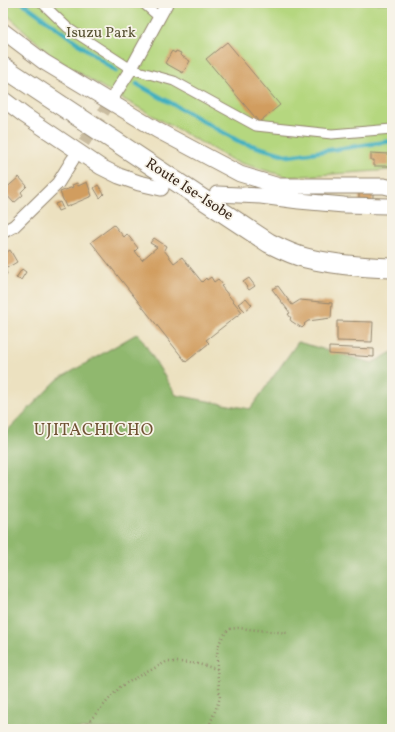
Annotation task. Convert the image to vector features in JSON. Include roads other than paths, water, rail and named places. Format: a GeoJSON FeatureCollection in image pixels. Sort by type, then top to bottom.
{"type":"FeatureCollection","features":[{"type":"Feature","properties":{"kind":"main road","name":"Route Ise-Isobe"},"geometry":{"type":"LineString","coordinates":[[3,67],[269,243],[305,258],[335,264],[392,268]]}},
{"type":"Feature","properties":{"kind":"street"},"geometry":{"type":"LineString","coordinates":[[42,3],[68,28],[131,69],[174,81],[256,126],[332,134],[392,129]]}},
{"type":"Feature","properties":{"kind":"street"},"geometry":{"type":"LineString","coordinates":[[143,3],[159,17]]}},
{"type":"Feature","properties":{"kind":"street"},"geometry":{"type":"LineString","coordinates":[[113,97],[131,69],[167,3]]}},
{"type":"Feature","properties":{"kind":"street"},"geometry":{"type":"LineString","coordinates":[[3,31],[44,62],[157,130],[240,174],[279,186],[384,186],[392,188]]}},
{"type":"Feature","properties":{"kind":"street"},"geometry":{"type":"LineString","coordinates":[[3,99],[48,132],[101,167],[119,176],[139,183],[161,188]]}},
{"type":"Feature","properties":{"kind":"street"},"geometry":{"type":"LineString","coordinates":[[3,232],[14,226],[58,183],[73,159]]}},
{"type":"Feature","properties":{"kind":"street"},"geometry":{"type":"LineString","coordinates":[[217,194],[261,196],[344,205],[392,206]]}},
{"type":"Feature","properties":{"kind":"waterway"},"geometry":{"type":"LineString","coordinates":[[23,3],[116,71]]}},
{"type":"Feature","properties":{"kind":"waterway"},"geometry":{"type":"LineString","coordinates":[[137,84],[240,142],[289,156],[392,141]]}},
{"type":"Feature","properties":{"kind":"tunnel"},"geometry":{"type":"LineString","coordinates":[[74,158],[113,97]]}},
{"type":"Feature","properties":{"kind":"district","name":"UJITACHICHO"},"geometry":{"type":"Point","coordinates":[94,430]}},
{"type":"Feature","properties":{"kind":"park label","name":"Isuzu Park"},"geometry":{"type":"Point","coordinates":[101,33]}}]}
